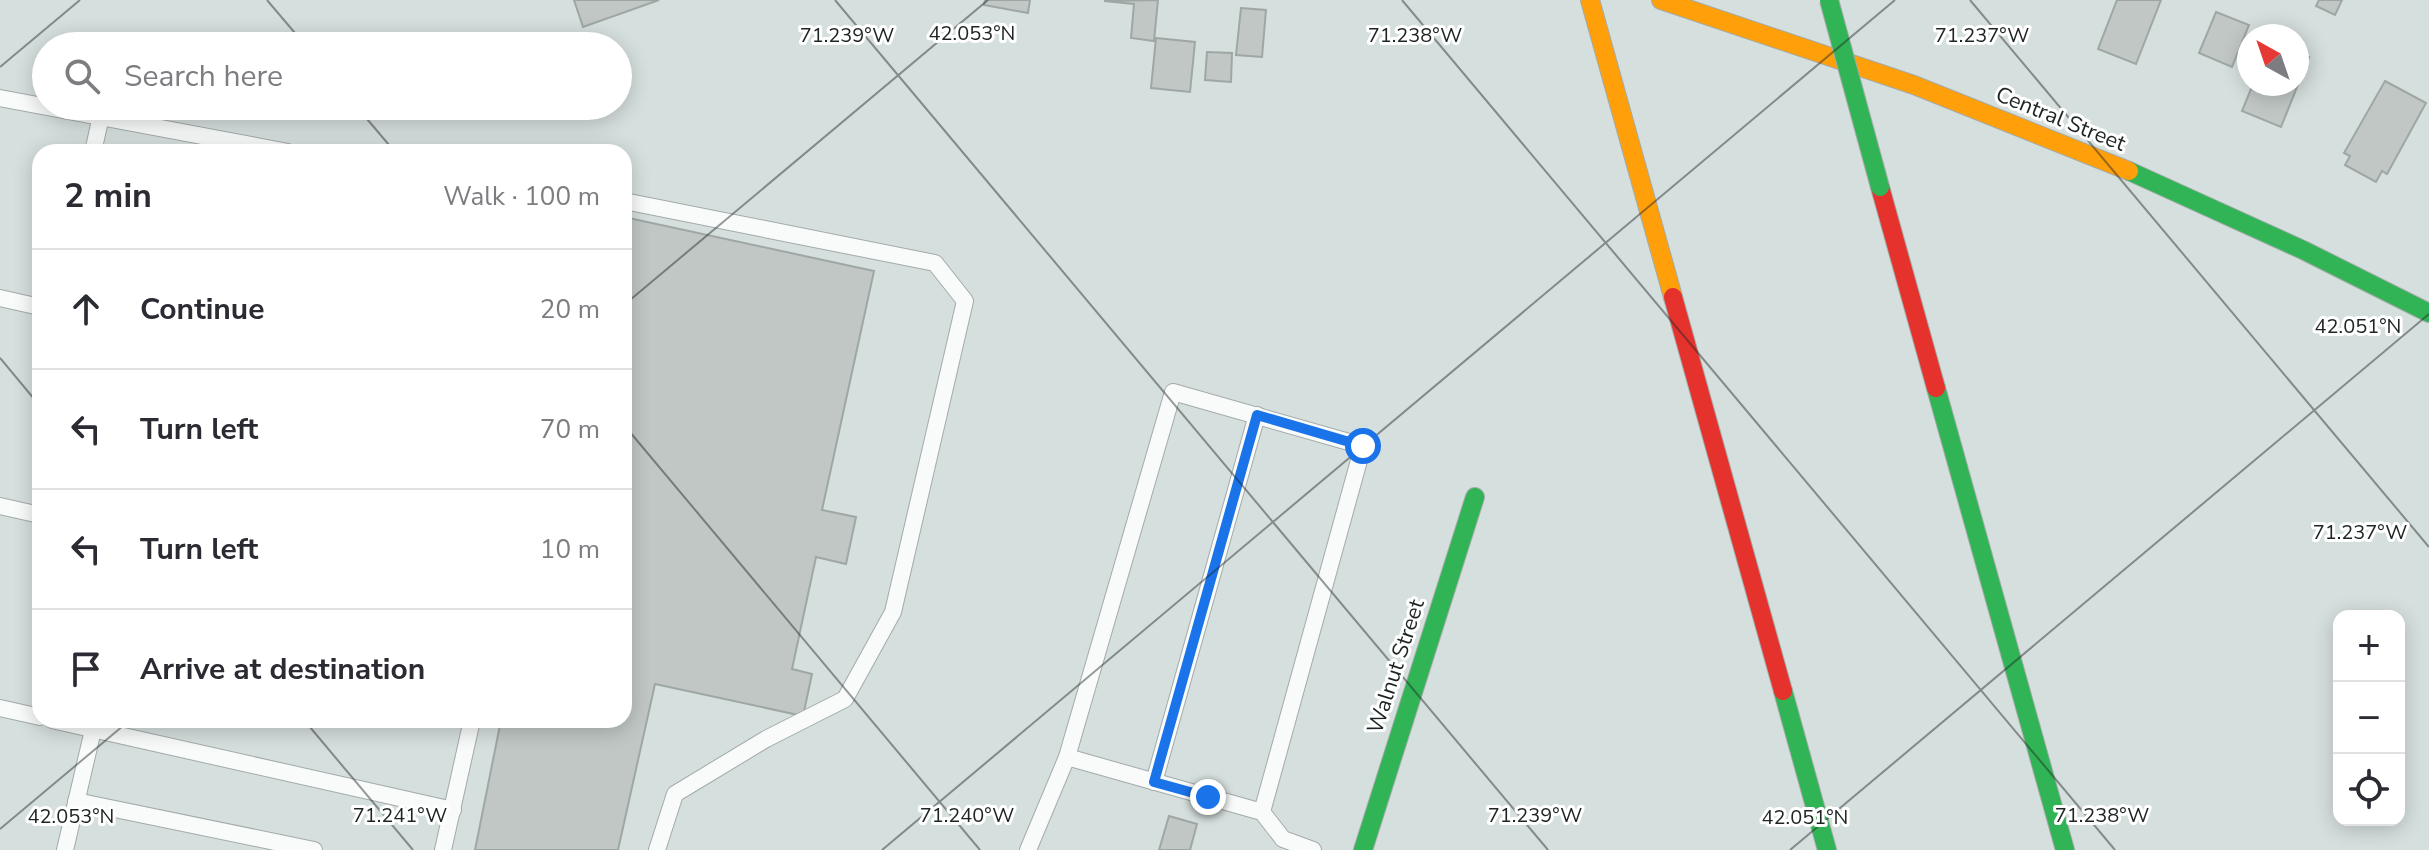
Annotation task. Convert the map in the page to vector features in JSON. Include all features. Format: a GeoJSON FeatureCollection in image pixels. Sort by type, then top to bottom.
{"type":"FeatureCollection","features":[{"type":"Feature","properties":{"kind":"main road"},"geometry":{"type":"LineString","coordinates":[[1590,0],[1827,850]]}},
{"type":"Feature","properties":{"kind":"main road","name":"Central Street"},"geometry":{"type":"LineString","coordinates":[[1661,0],[1857,64],[2045,136],[2230,216],[2429,313]]}},
{"type":"Feature","properties":{"kind":"main road"},"geometry":{"type":"LineString","coordinates":[[1829,0],[2065,850]]}},
{"type":"Feature","properties":{"kind":"main road","name":"Walnut Street"},"geometry":{"type":"LineString","coordinates":[[1363,850],[1475,497]]}},
{"type":"Feature","properties":{"kind":"lane"},"geometry":{"type":"LineString","coordinates":[[0,98],[32,104]]}},
{"type":"Feature","properties":{"kind":"lane"},"geometry":{"type":"LineString","coordinates":[[95,144],[100,120]]}},
{"type":"Feature","properties":{"kind":"lane"},"geometry":{"type":"LineString","coordinates":[[122,120],[246,144]]}},
{"type":"Feature","properties":{"kind":"lane"},"geometry":{"type":"LineString","coordinates":[[632,203],[935,263],[965,301],[893,612],[845,699],[766,739],[675,794],[657,850]]}},
{"type":"Feature","properties":{"kind":"lane"},"geometry":{"type":"LineString","coordinates":[[0,298],[32,305]]}},
{"type":"Feature","properties":{"kind":"lane"},"geometry":{"type":"LineString","coordinates":[[1028,850],[1067,757],[1173,392],[1363,446],[1262,812]]}},
{"type":"Feature","properties":{"kind":"lane"},"geometry":{"type":"LineString","coordinates":[[1154,782],[1257,415]]}},
{"type":"Feature","properties":{"kind":"lane"},"geometry":{"type":"LineString","coordinates":[[0,506],[32,513]]}},
{"type":"Feature","properties":{"kind":"lane"},"geometry":{"type":"LineString","coordinates":[[0,708],[32,715]]}},
{"type":"Feature","properties":{"kind":"lane"},"geometry":{"type":"LineString","coordinates":[[85,728],[453,810]]}},
{"type":"Feature","properties":{"kind":"lane"},"geometry":{"type":"LineString","coordinates":[[443,850],[470,728]]}},
{"type":"Feature","properties":{"kind":"lane"},"geometry":{"type":"LineString","coordinates":[[65,850],[93,730]]}},
{"type":"Feature","properties":{"kind":"lane"},"geometry":{"type":"LineString","coordinates":[[1067,757],[1262,812],[1282,844],[1313,850]]}},
{"type":"Feature","properties":{"kind":"lane"},"geometry":{"type":"LineString","coordinates":[[76,801],[314,850]]}},
{"type":"Feature","properties":{"kind":"building"},"geometry":{"type":"Polygon","coordinates":[[[574,0],[659,0],[583,27],[574,0]]]}},
{"type":"Feature","properties":{"kind":"building"},"geometry":{"type":"Polygon","coordinates":[[[985,0],[1030,0],[1028,13],[984,5],[985,0]]]}},
{"type":"Feature","properties":{"kind":"building"},"geometry":{"type":"Polygon","coordinates":[[[1158,0],[1154,41],[1131,38],[1134,4],[1104,1],[1158,0]]]}},
{"type":"Feature","properties":{"kind":"building"},"geometry":{"type":"Polygon","coordinates":[[[2117,0],[2161,0],[2136,64],[2098,49],[2117,0]]]}},
{"type":"Feature","properties":{"kind":"building"},"geometry":{"type":"Polygon","coordinates":[[[2319,0],[2342,0],[2335,15],[2316,6],[2319,0]]]}},
{"type":"Feature","properties":{"kind":"building"},"geometry":{"type":"Polygon","coordinates":[[[1241,8],[1266,10],[1262,57],[1236,55],[1241,8]]]}},
{"type":"Feature","properties":{"kind":"building"},"geometry":{"type":"Polygon","coordinates":[[[2216,12],[2246,24],[2237,24],[2237,55],[2232,67],[2199,53],[2216,12]]]}},
{"type":"Feature","properties":{"kind":"building"},"geometry":{"type":"Polygon","coordinates":[[[1156,38],[1195,42],[1190,92],[1151,88],[1156,38]]]}},
{"type":"Feature","properties":{"kind":"building"},"geometry":{"type":"Polygon","coordinates":[[[1207,52],[1232,53],[1231,82],[1205,80],[1207,52]]]}},
{"type":"Feature","properties":{"kind":"building"},"geometry":{"type":"Polygon","coordinates":[[[2385,81],[2426,103],[2387,174],[2382,171],[2376,182],[2345,165],[2350,156],[2344,153],[2385,81]]]}},
{"type":"Feature","properties":{"kind":"building"},"geometry":{"type":"Polygon","coordinates":[[[2248,96],[2293,96],[2281,127],[2242,111],[2248,96]]]}},
{"type":"Feature","properties":{"kind":"building"},"geometry":{"type":"Polygon","coordinates":[[[632,219],[874,271],[822,510],[856,517],[846,564],[816,557],[792,669],[812,674],[803,716],[655,684],[618,850],[475,850],[499,728],[632,728],[632,219]]]}},
{"type":"Feature","properties":{"kind":"building"},"geometry":{"type":"Polygon","coordinates":[[[1169,816],[1197,824],[1190,850],[1159,850],[1169,816]]]}},
{"type":"Feature","properties":{"kind":"traffic: fast"},"geometry":{"type":"LineString","coordinates":[[1829,0],[1880,187]]}},
{"type":"Feature","properties":{"kind":"traffic: fast"},"geometry":{"type":"LineString","coordinates":[[2129,171],[2303,250],[2429,313]]}},
{"type":"Feature","properties":{"kind":"traffic: fast"},"geometry":{"type":"LineString","coordinates":[[1936,388],[2065,850]]}},
{"type":"Feature","properties":{"kind":"traffic: fast"},"geometry":{"type":"LineString","coordinates":[[1363,850],[1475,497]]}},
{"type":"Feature","properties":{"kind":"traffic: fast"},"geometry":{"type":"LineString","coordinates":[[1783,691],[1827,850]]}},
{"type":"Feature","properties":{"kind":"traffic: slow"},"geometry":{"type":"LineString","coordinates":[[1590,0],[1673,297]]}},
{"type":"Feature","properties":{"kind":"traffic: slow"},"geometry":{"type":"LineString","coordinates":[[1661,0],[1914,85],[2129,171]]}},
{"type":"Feature","properties":{"kind":"traffic: jam"},"geometry":{"type":"LineString","coordinates":[[1880,187],[1936,388]]}},
{"type":"Feature","properties":{"kind":"traffic: jam"},"geometry":{"type":"LineString","coordinates":[[1673,297],[1783,691]]}},
{"type":"Feature","properties":{"kind":"route"},"geometry":{"type":"LineString","coordinates":[[1208,797],[1154,782],[1257,415],[1363,446]]}}]}
